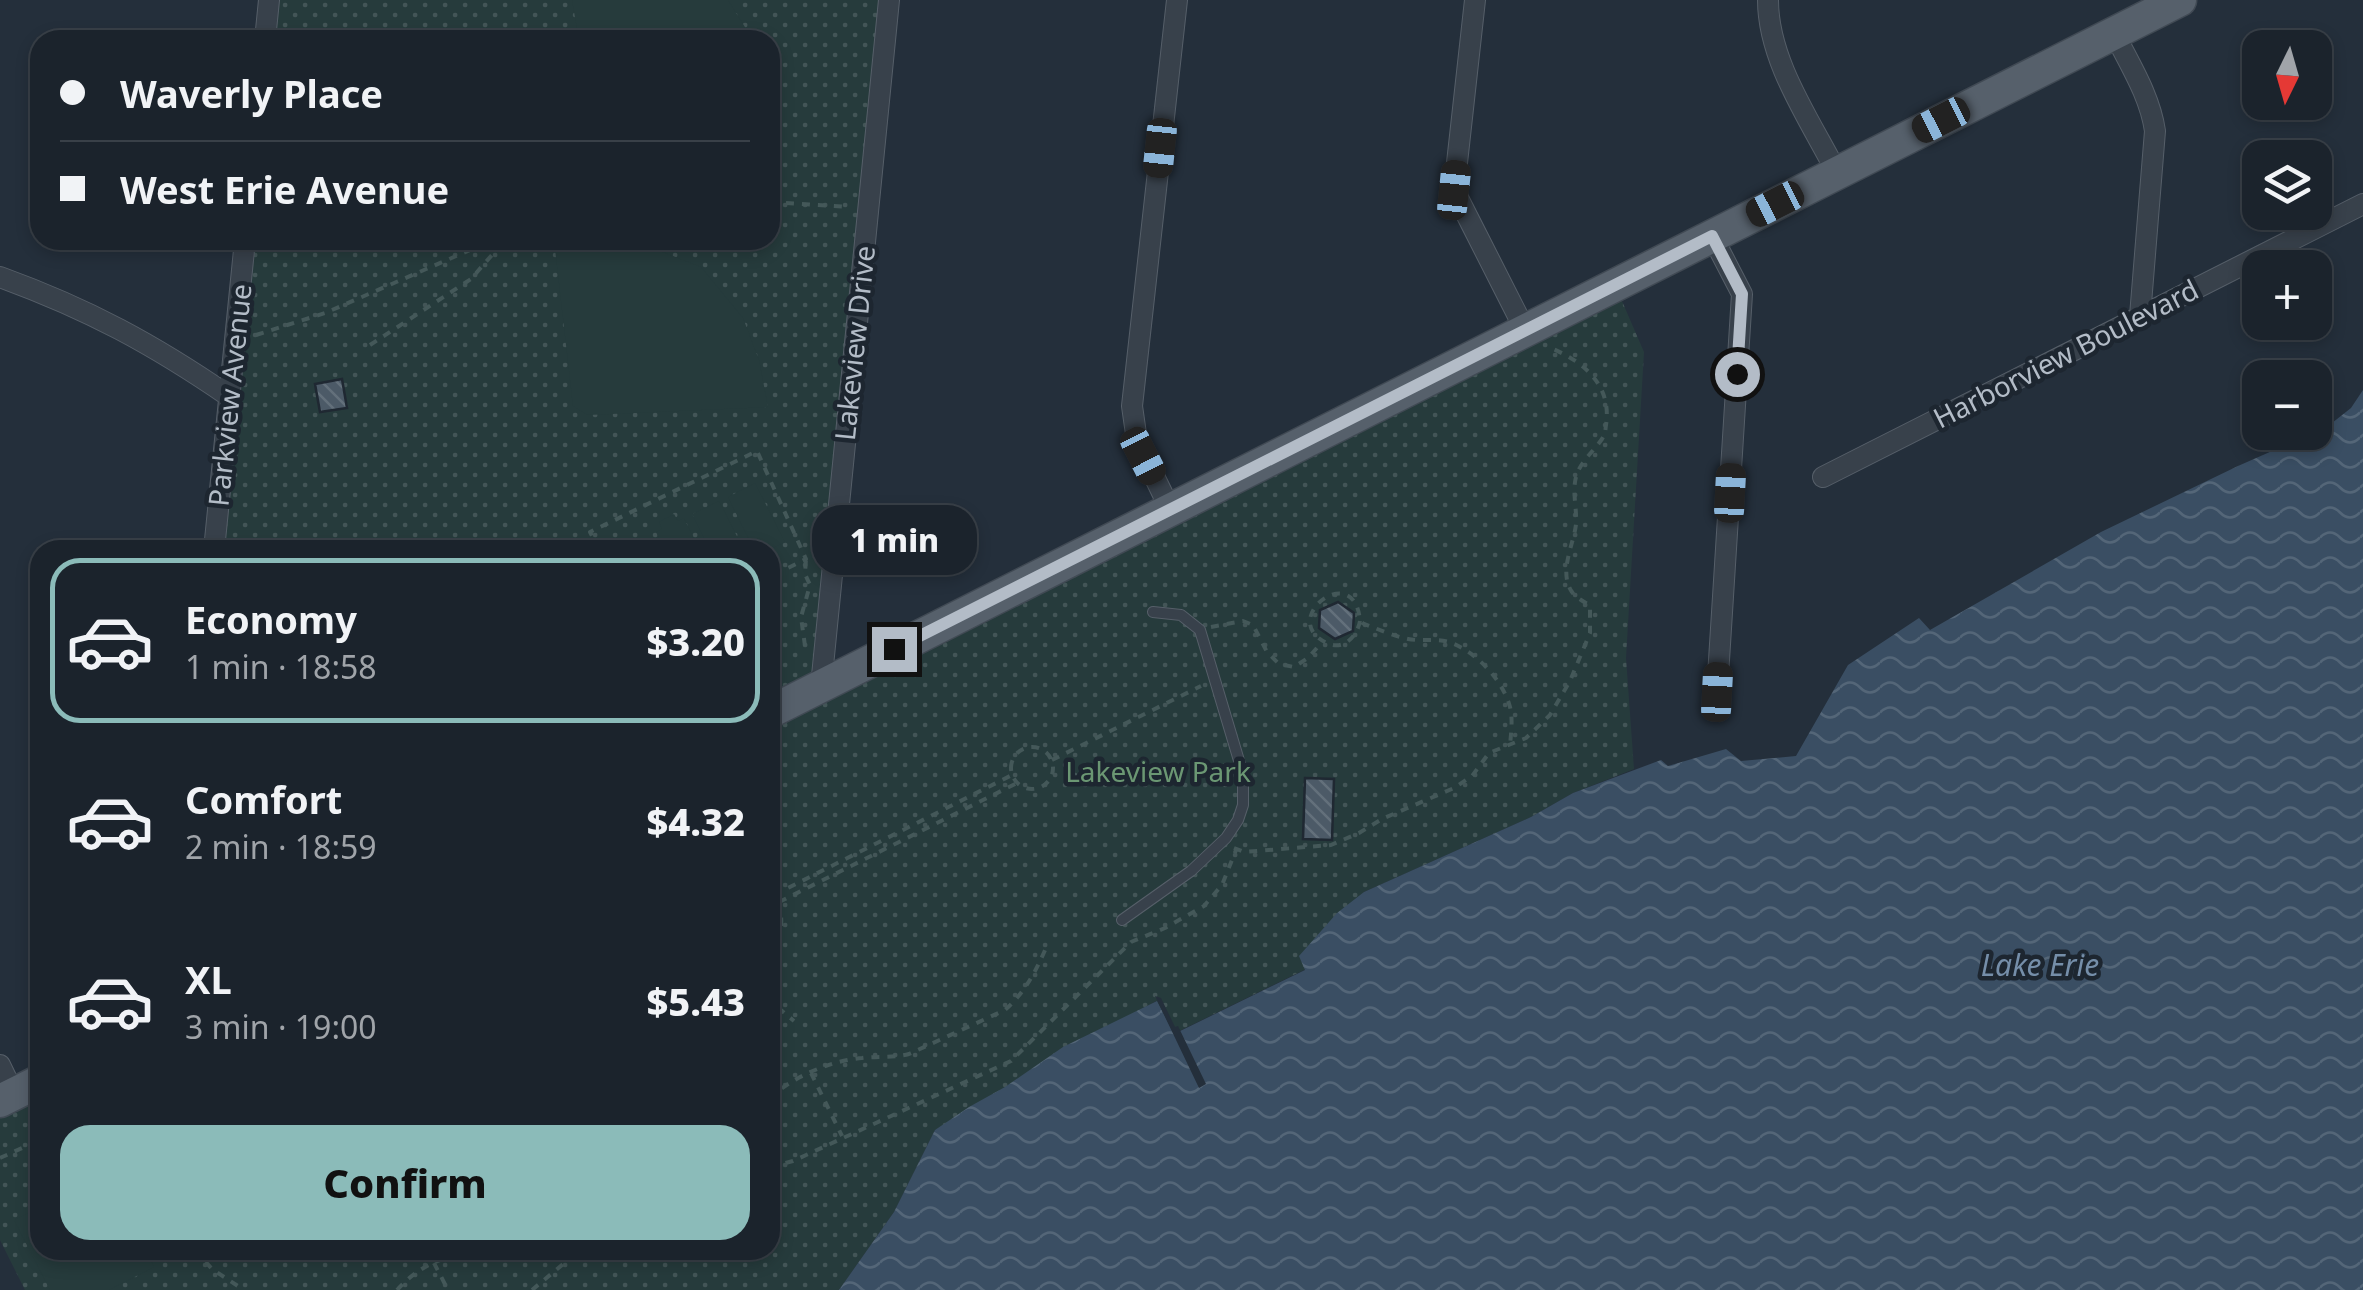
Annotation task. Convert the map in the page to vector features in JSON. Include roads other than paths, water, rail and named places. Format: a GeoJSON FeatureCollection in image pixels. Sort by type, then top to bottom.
{"type":"FeatureCollection","features":[{"type":"Feature","properties":{"kind":"main road"},"geometry":{"type":"LineString","coordinates":[[780,707],[2180,0]]}},
{"type":"Feature","properties":{"kind":"street"},"geometry":{"type":"LineString","coordinates":[[266,30],[269,0]]}},
{"type":"Feature","properties":{"kind":"street","name":"Lakeview Drive"},"geometry":{"type":"LineString","coordinates":[[821,686],[888,0]]}},
{"type":"Feature","properties":{"kind":"street"},"geometry":{"type":"LineString","coordinates":[[1170,510],[1137,441],[1132,406],[1177,0]]}},
{"type":"Feature","properties":{"kind":"street"},"geometry":{"type":"LineString","coordinates":[[1475,0],[1454,190],[1525,330]]}},
{"type":"Feature","properties":{"kind":"street"},"geometry":{"type":"LineString","coordinates":[[1768,0],[1774,38],[1788,77],[1838,173]]}},
{"type":"Feature","properties":{"kind":"street"},"geometry":{"type":"LineString","coordinates":[[2114,34],[2148,101],[2155,131],[2140,316]]}},
{"type":"Feature","properties":{"kind":"street","name":"Harborview Boulevard"},"geometry":{"type":"LineString","coordinates":[[1823,476],[2363,204]]}},
{"type":"Feature","properties":{"kind":"street"},"geometry":{"type":"LineString","coordinates":[[1712,236],[1742,294],[1717,692]]}},
{"type":"Feature","properties":{"kind":"street","name":"Parkview Avenue"},"geometry":{"type":"LineString","coordinates":[[215,540],[244,250]]}},
{"type":"Feature","properties":{"kind":"street"},"geometry":{"type":"LineString","coordinates":[[0,277],[114,324],[174,358],[230,397]]}},
{"type":"Feature","properties":{"kind":"lane"},"geometry":{"type":"LineString","coordinates":[[1122,920],[1191,871],[1226,838],[1242,805],[1243,774],[1200,630],[1181,616],[1153,612]]}},
{"type":"Feature","properties":{"kind":"water","name":"Lake Erie"},"geometry":{"type":"Polygon","coordinates":[[[2363,390],[2363,1290],[839,1290],[894,1212],[935,1130],[1063,1047],[1157,1001],[1174,1034],[1305,970],[1299,956],[1337,913],[1364,892],[1531,817],[1573,793],[1661,760],[1668,766],[1726,749],[1741,761],[1796,756],[1848,665],[1919,618],[1930,630],[2101,532],[2274,450],[2332,450],[2332,423],[2351,408],[2363,390]]]}},
{"type":"Feature","properties":{"kind":"park label","name":"Lakeview Park"},"geometry":{"type":"Point","coordinates":[1158,772]}}]}
